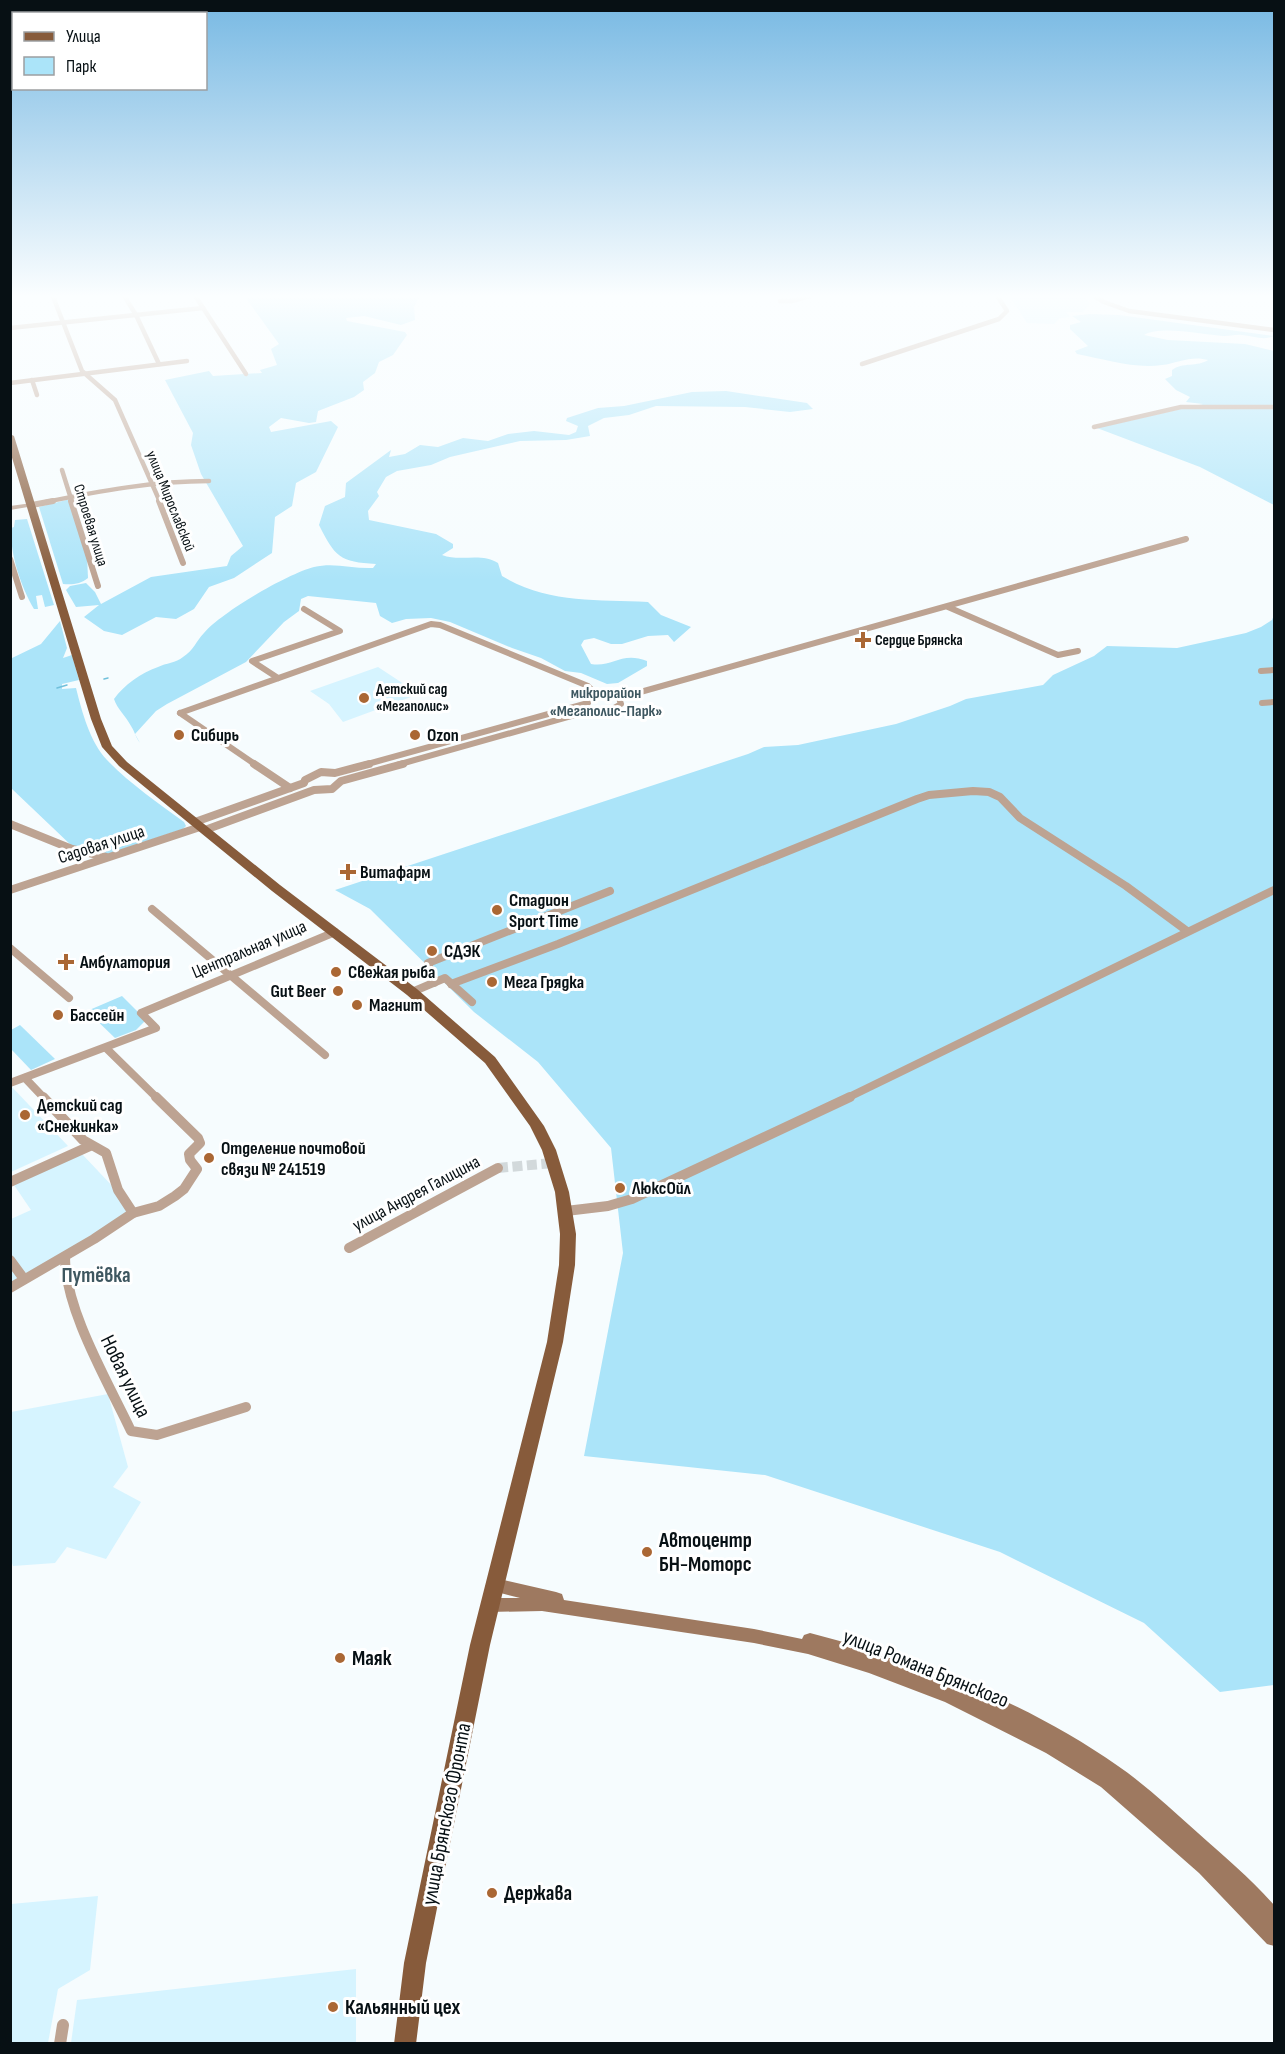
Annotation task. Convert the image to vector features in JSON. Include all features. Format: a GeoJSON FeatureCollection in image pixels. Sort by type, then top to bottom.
{"type":"FeatureCollection","features":[{"type":"Feature","properties":{"kind":"main road","name":"улица Брянского Фронта"},"geometry":{"type":"LineString","coordinates":[[10,436],[102,737],[112,754],[412,992],[490,1060],[519,1098],[549,1150],[566,1211],[567,1265],[555,1341],[489,1605],[416,1963],[405,2043]]}},
{"type":"Feature","properties":{"kind":"main road","name":"улица Романа Брянского"},"geometry":{"type":"LineString","coordinates":[[495,1585],[552,1598],[807,1639],[848,1648],[958,1687],[1056,1736],[1114,1773],[1211,1856],[1275,1919]]}},
{"type":"Feature","properties":{"kind":"main road","name":"улица Романа Брянского"},"geometry":{"type":"LineString","coordinates":[[489,1605],[542,1604],[754,1636],[808,1647],[872,1666],[951,1697],[1052,1747],[1107,1781],[1206,1867],[1275,1937]]}},
{"type":"Feature","properties":{"kind":"street"},"geometry":{"type":"LineString","coordinates":[[35,390],[37,395]]}},
{"type":"Feature","properties":{"kind":"street","name":"улица Мирославской"},"geometry":{"type":"LineString","coordinates":[[104,390],[115,400],[183,563]]}},
{"type":"Feature","properties":{"kind":"street"},"geometry":{"type":"LineString","coordinates":[[1094,427],[1181,407],[1275,407]]}},
{"type":"Feature","properties":{"kind":"street","name":"Строевая улица"},"geometry":{"type":"LineString","coordinates":[[62,470],[98,586]]}},
{"type":"Feature","properties":{"kind":"street"},"geometry":{"type":"LineString","coordinates":[[10,508],[70,497],[209,481]]}},
{"type":"Feature","properties":{"kind":"street"},"geometry":{"type":"LineString","coordinates":[[200,826],[304,783],[314,774],[335,773],[588,703],[597,695],[609,694],[619,698],[1186,539]]}},
{"type":"Feature","properties":{"kind":"street"},"geometry":{"type":"LineString","coordinates":[[11,562],[22,597]]}},
{"type":"Feature","properties":{"kind":"street"},"geometry":{"type":"LineString","coordinates":[[948,607],[1058,655],[1078,651]]}},
{"type":"Feature","properties":{"kind":"street"},"geometry":{"type":"LineString","coordinates":[[278,678],[252,661],[340,631],[304,609]]}},
{"type":"Feature","properties":{"kind":"street"},"geometry":{"type":"LineString","coordinates":[[290,788],[180,713],[435,624],[588,686],[597,695]]}},
{"type":"Feature","properties":{"kind":"street"},"geometry":{"type":"LineString","coordinates":[[1261,671],[1275,670]]}},
{"type":"Feature","properties":{"kind":"street"},"geometry":{"type":"LineString","coordinates":[[200,826],[314,790],[332,789],[342,780],[596,708],[616,708],[621,702],[619,698]]}},
{"type":"Feature","properties":{"kind":"street"},"geometry":{"type":"LineString","coordinates":[[1262,703],[1275,702]]}},
{"type":"Feature","properties":{"kind":"street"},"geometry":{"type":"LineString","coordinates":[[588,703],[596,708]]}},
{"type":"Feature","properties":{"kind":"street"},"geometry":{"type":"LineString","coordinates":[[335,773],[342,780]]}},
{"type":"Feature","properties":{"kind":"street"},"geometry":{"type":"LineString","coordinates":[[304,783],[314,790]]}},
{"type":"Feature","properties":{"kind":"street"},"geometry":{"type":"LineString","coordinates":[[451,984],[558,944],[917,799],[929,795],[973,791],[989,792],[1000,797],[1020,818],[1126,886],[1187,931]]}},
{"type":"Feature","properties":{"kind":"street"},"geometry":{"type":"LineString","coordinates":[[10,824],[72,849],[106,858]]}},
{"type":"Feature","properties":{"kind":"street","name":"Садовая улица"},"geometry":{"type":"LineString","coordinates":[[10,890],[200,826]]}},
{"type":"Feature","properties":{"kind":"street"},"geometry":{"type":"LineString","coordinates":[[566,1211],[608,1206],[632,1199],[793,1125],[1252,899],[1275,890]]}},
{"type":"Feature","properties":{"kind":"street"},"geometry":{"type":"LineString","coordinates":[[434,983],[428,963],[610,891]]}},
{"type":"Feature","properties":{"kind":"street"},"geometry":{"type":"LineString","coordinates":[[152,909],[325,1055]]}},
{"type":"Feature","properties":{"kind":"street","name":"Центральная улица"},"geometry":{"type":"LineString","coordinates":[[10,1083],[156,1028],[141,1013],[335,932]]}},
{"type":"Feature","properties":{"kind":"street"},"geometry":{"type":"LineString","coordinates":[[10,948],[69,999]]}},
{"type":"Feature","properties":{"kind":"street"},"geometry":{"type":"LineString","coordinates":[[412,992],[445,978],[472,1002]]}},
{"type":"Feature","properties":{"kind":"street"},"geometry":{"type":"LineString","coordinates":[[10,1288],[65,1257],[132,1213],[159,1206],[175,1196],[184,1189],[196,1169],[189,1154],[200,1143],[198,1138],[106,1048]]}},
{"type":"Feature","properties":{"kind":"street"},"geometry":{"type":"LineString","coordinates":[[25,1078],[47,1104],[90,1146],[106,1153],[118,1190],[132,1213]]}},
{"type":"Feature","properties":{"kind":"street"},"geometry":{"type":"LineString","coordinates":[[10,1182],[90,1146]]}},
{"type":"Feature","properties":{"kind":"street","name":"улица Андрея Галицина"},"geometry":{"type":"LineString","coordinates":[[349,1248],[498,1168]]}},
{"type":"Feature","properties":{"kind":"street","name":"Новая улица"},"geometry":{"type":"LineString","coordinates":[[65,1257],[65,1278],[74,1306],[131,1431],[157,1435],[246,1407]]}},
{"type":"Feature","properties":{"kind":"street"},"geometry":{"type":"LineString","coordinates":[[10,1260],[24,1280]]}},
{"type":"Feature","properties":{"kind":"street"},"geometry":{"type":"LineString","coordinates":[[39,1271],[49,1270],[65,1278]]}},
{"type":"Feature","properties":{"kind":"street"},"geometry":{"type":"LineString","coordinates":[[60,2043],[63,2025]]}},
{"type":"Feature","properties":{"kind":"shaded area","name":"Детский сад «Мегаполис»"},"geometry":{"type":"Polygon","coordinates":[[[378,667],[419,694],[343,722],[329,704],[310,691],[378,667]]]}},
{"type":"Feature","properties":{"kind":"shaded area","name":"Детский сад «Снежинка»"},"geometry":{"type":"Polygon","coordinates":[[[10,1085],[68,1146],[11,1172],[10,1085]]]}},
{"type":"Feature","properties":{"kind":"shaded area"},"geometry":{"type":"Polygon","coordinates":[[[82,1154],[132,1207],[100,1234],[11,1289],[11,1219],[31,1210],[14,1185],[82,1154]]]}},
{"type":"Feature","properties":{"kind":"shaded area"},"geometry":{"type":"Polygon","coordinates":[[[108,1394],[128,1467],[113,1487],[141,1502],[106,1559],[67,1547],[55,1563],[13,1566],[11,1560],[11,1412],[108,1394]]]}},
{"type":"Feature","properties":{"kind":"shaded area"},"geometry":{"type":"Polygon","coordinates":[[[98,1896],[90,1970],[58,1989],[48,2043],[11,2043],[11,1904],[98,1896]]]}},
{"type":"Feature","properties":{"kind":"shaded area"},"geometry":{"type":"Polygon","coordinates":[[[356,1969],[356,2043],[71,2043],[77,2000],[356,1969]]]}},
{"type":"Feature","properties":{"kind":"green space"},"geometry":{"type":"Polygon","coordinates":[[[170,390],[364,390],[354,397],[318,411],[316,422],[281,418],[269,427],[271,432],[331,421],[338,427],[316,472],[296,483],[292,506],[275,517],[272,553],[234,578],[209,587],[194,609],[176,619],[156,617],[122,635],[104,631],[84,617],[99,605],[76,607],[66,590],[70,586],[86,583],[95,592],[101,604],[151,577],[227,566],[231,556],[243,546],[201,474],[191,445],[193,433],[170,390]]]}},
{"type":"Feature","properties":{"kind":"green space"},"geometry":{"type":"Polygon","coordinates":[[[1176,390],[1274,390],[1274,505],[1200,467],[1097,428],[1203,404],[1186,402],[1190,397],[1176,390]]]}},
{"type":"Feature","properties":{"kind":"green space"},"geometry":{"type":"Polygon","coordinates":[[[726,391],[807,403],[813,409],[790,412],[745,407],[656,406],[629,415],[604,418],[588,426],[590,436],[566,440],[520,441],[450,457],[431,465],[397,471],[386,477],[377,492],[379,496],[368,511],[369,520],[436,534],[453,544],[453,548],[442,555],[491,560],[498,563],[502,576],[537,591],[555,596],[591,600],[648,602],[661,615],[691,627],[674,642],[668,635],[648,636],[622,644],[611,644],[594,638],[584,640],[581,645],[591,664],[605,664],[630,658],[647,661],[647,666],[618,683],[607,684],[581,673],[565,671],[541,658],[450,622],[431,618],[406,619],[392,623],[380,616],[376,603],[308,596],[301,599],[299,611],[284,622],[246,662],[156,711],[135,734],[114,699],[139,676],[177,661],[187,654],[204,633],[225,615],[272,585],[314,567],[329,565],[373,568],[376,564],[354,562],[340,556],[319,525],[325,506],[345,497],[346,483],[391,450],[389,457],[405,454],[420,445],[438,447],[463,438],[488,441],[508,434],[534,431],[569,435],[576,432],[578,426],[566,421],[567,418],[598,408],[624,406],[692,392],[726,391]]]}},
{"type":"Feature","properties":{"kind":"green space"},"geometry":{"type":"Polygon","coordinates":[[[70,499],[87,556],[88,578],[79,583],[63,584],[39,507],[70,499]]]}},
{"type":"Feature","properties":{"kind":"green space"},"geometry":{"type":"Polygon","coordinates":[[[27,519],[54,605],[45,607],[42,595],[36,596],[38,609],[34,609],[25,591],[12,549],[11,528],[14,527],[15,520],[27,519]]]}},
{"type":"Feature","properties":{"kind":"green space"},"geometry":{"type":"Polygon","coordinates":[[[1274,615],[1274,1685],[1220,1692],[1144,1623],[1000,1552],[765,1475],[584,1456],[623,1253],[611,1148],[538,1062],[474,1012],[370,909],[335,890],[764,747],[798,745],[896,724],[966,699],[1043,685],[1053,675],[1094,656],[1107,646],[1177,648],[1246,633],[1272,620],[1274,615]]]}},
{"type":"Feature","properties":{"kind":"green space"},"geometry":{"type":"Polygon","coordinates":[[[60,621],[67,648],[63,658],[72,655],[79,680],[62,684],[62,689],[76,688],[91,736],[107,760],[134,785],[184,822],[186,826],[183,829],[108,854],[73,847],[11,788],[10,659],[41,644],[60,621]]]}},
{"type":"Feature","properties":{"kind":"green space"},"geometry":{"type":"Polygon","coordinates":[[[122,996],[146,1020],[136,1030],[115,1038],[87,1011],[122,996]]]}},
{"type":"Feature","properties":{"kind":"green space"},"geometry":{"type":"Polygon","coordinates":[[[20,1025],[55,1059],[31,1070],[11,1049],[11,1030],[20,1025]]]}},
{"type":"Feature","properties":{"kind":"waterway"},"geometry":{"type":"LineString","coordinates":[[104,679],[108,678]]}},
{"type":"Feature","properties":{"kind":"waterway"},"geometry":{"type":"LineString","coordinates":[[57,688],[67,685]]}},
{"type":"Feature","properties":{"kind":"tunnel"},"geometry":{"type":"LineString","coordinates":[[498,1168],[553,1163]]}},
{"type":"Feature","properties":{"kind":"place","name":"Сердце Брянска"},"geometry":{"type":"Point","coordinates":[863,640]}},
{"type":"Feature","properties":{"kind":"place","name":"Детский сад «Мегаполис»"},"geometry":{"type":"Point","coordinates":[364,698]}},
{"type":"Feature","properties":{"kind":"place","name":"Сибирь"},"geometry":{"type":"Point","coordinates":[179,735]}},
{"type":"Feature","properties":{"kind":"place","name":"Ozon"},"geometry":{"type":"Point","coordinates":[415,735]}},
{"type":"Feature","properties":{"kind":"place","name":"Витафарм"},"geometry":{"type":"Point","coordinates":[348,872]}},
{"type":"Feature","properties":{"kind":"place","name":"Стадион Sport Time"},"geometry":{"type":"Point","coordinates":[497,910]}},
{"type":"Feature","properties":{"kind":"place","name":"СДЭК"},"geometry":{"type":"Point","coordinates":[432,951]}},
{"type":"Feature","properties":{"kind":"place","name":"Амбулатория"},"geometry":{"type":"Point","coordinates":[66,962]}},
{"type":"Feature","properties":{"kind":"place","name":"Свежая рыба"},"geometry":{"type":"Point","coordinates":[336,972]}},
{"type":"Feature","properties":{"kind":"place","name":"Мега Грядка"},"geometry":{"type":"Point","coordinates":[492,982]}},
{"type":"Feature","properties":{"kind":"place","name":"Gut Beer"},"geometry":{"type":"Point","coordinates":[338,991]}},
{"type":"Feature","properties":{"kind":"place","name":"Магнит"},"geometry":{"type":"Point","coordinates":[357,1005]}},
{"type":"Feature","properties":{"kind":"place","name":"Бассейн"},"geometry":{"type":"Point","coordinates":[58,1015]}},
{"type":"Feature","properties":{"kind":"place","name":"Детский сад «Снежинка»"},"geometry":{"type":"Point","coordinates":[25,1115]}},
{"type":"Feature","properties":{"kind":"place","name":"Отделение почтовой связи № 241519"},"geometry":{"type":"Point","coordinates":[209,1158]}},
{"type":"Feature","properties":{"kind":"place","name":"ЛюксОйл"},"geometry":{"type":"Point","coordinates":[620,1188]}},
{"type":"Feature","properties":{"kind":"place","name":"Автоцентр БН-Моторс"},"geometry":{"type":"Point","coordinates":[647,1552]}},
{"type":"Feature","properties":{"kind":"place","name":"Маяк"},"geometry":{"type":"Point","coordinates":[340,1658]}},
{"type":"Feature","properties":{"kind":"place","name":"Держава"},"geometry":{"type":"Point","coordinates":[492,1893]}},
{"type":"Feature","properties":{"kind":"place","name":"Кальянный цех"},"geometry":{"type":"Point","coordinates":[333,2007]}},
{"type":"Feature","properties":{"kind":"district","name":"микрорайон «Мегаполис-Парк»"},"geometry":{"type":"Point","coordinates":[606,701]}},
{"type":"Feature","properties":{"kind":"district","name":"Путёвка"},"geometry":{"type":"Point","coordinates":[96,1275]}}]}
